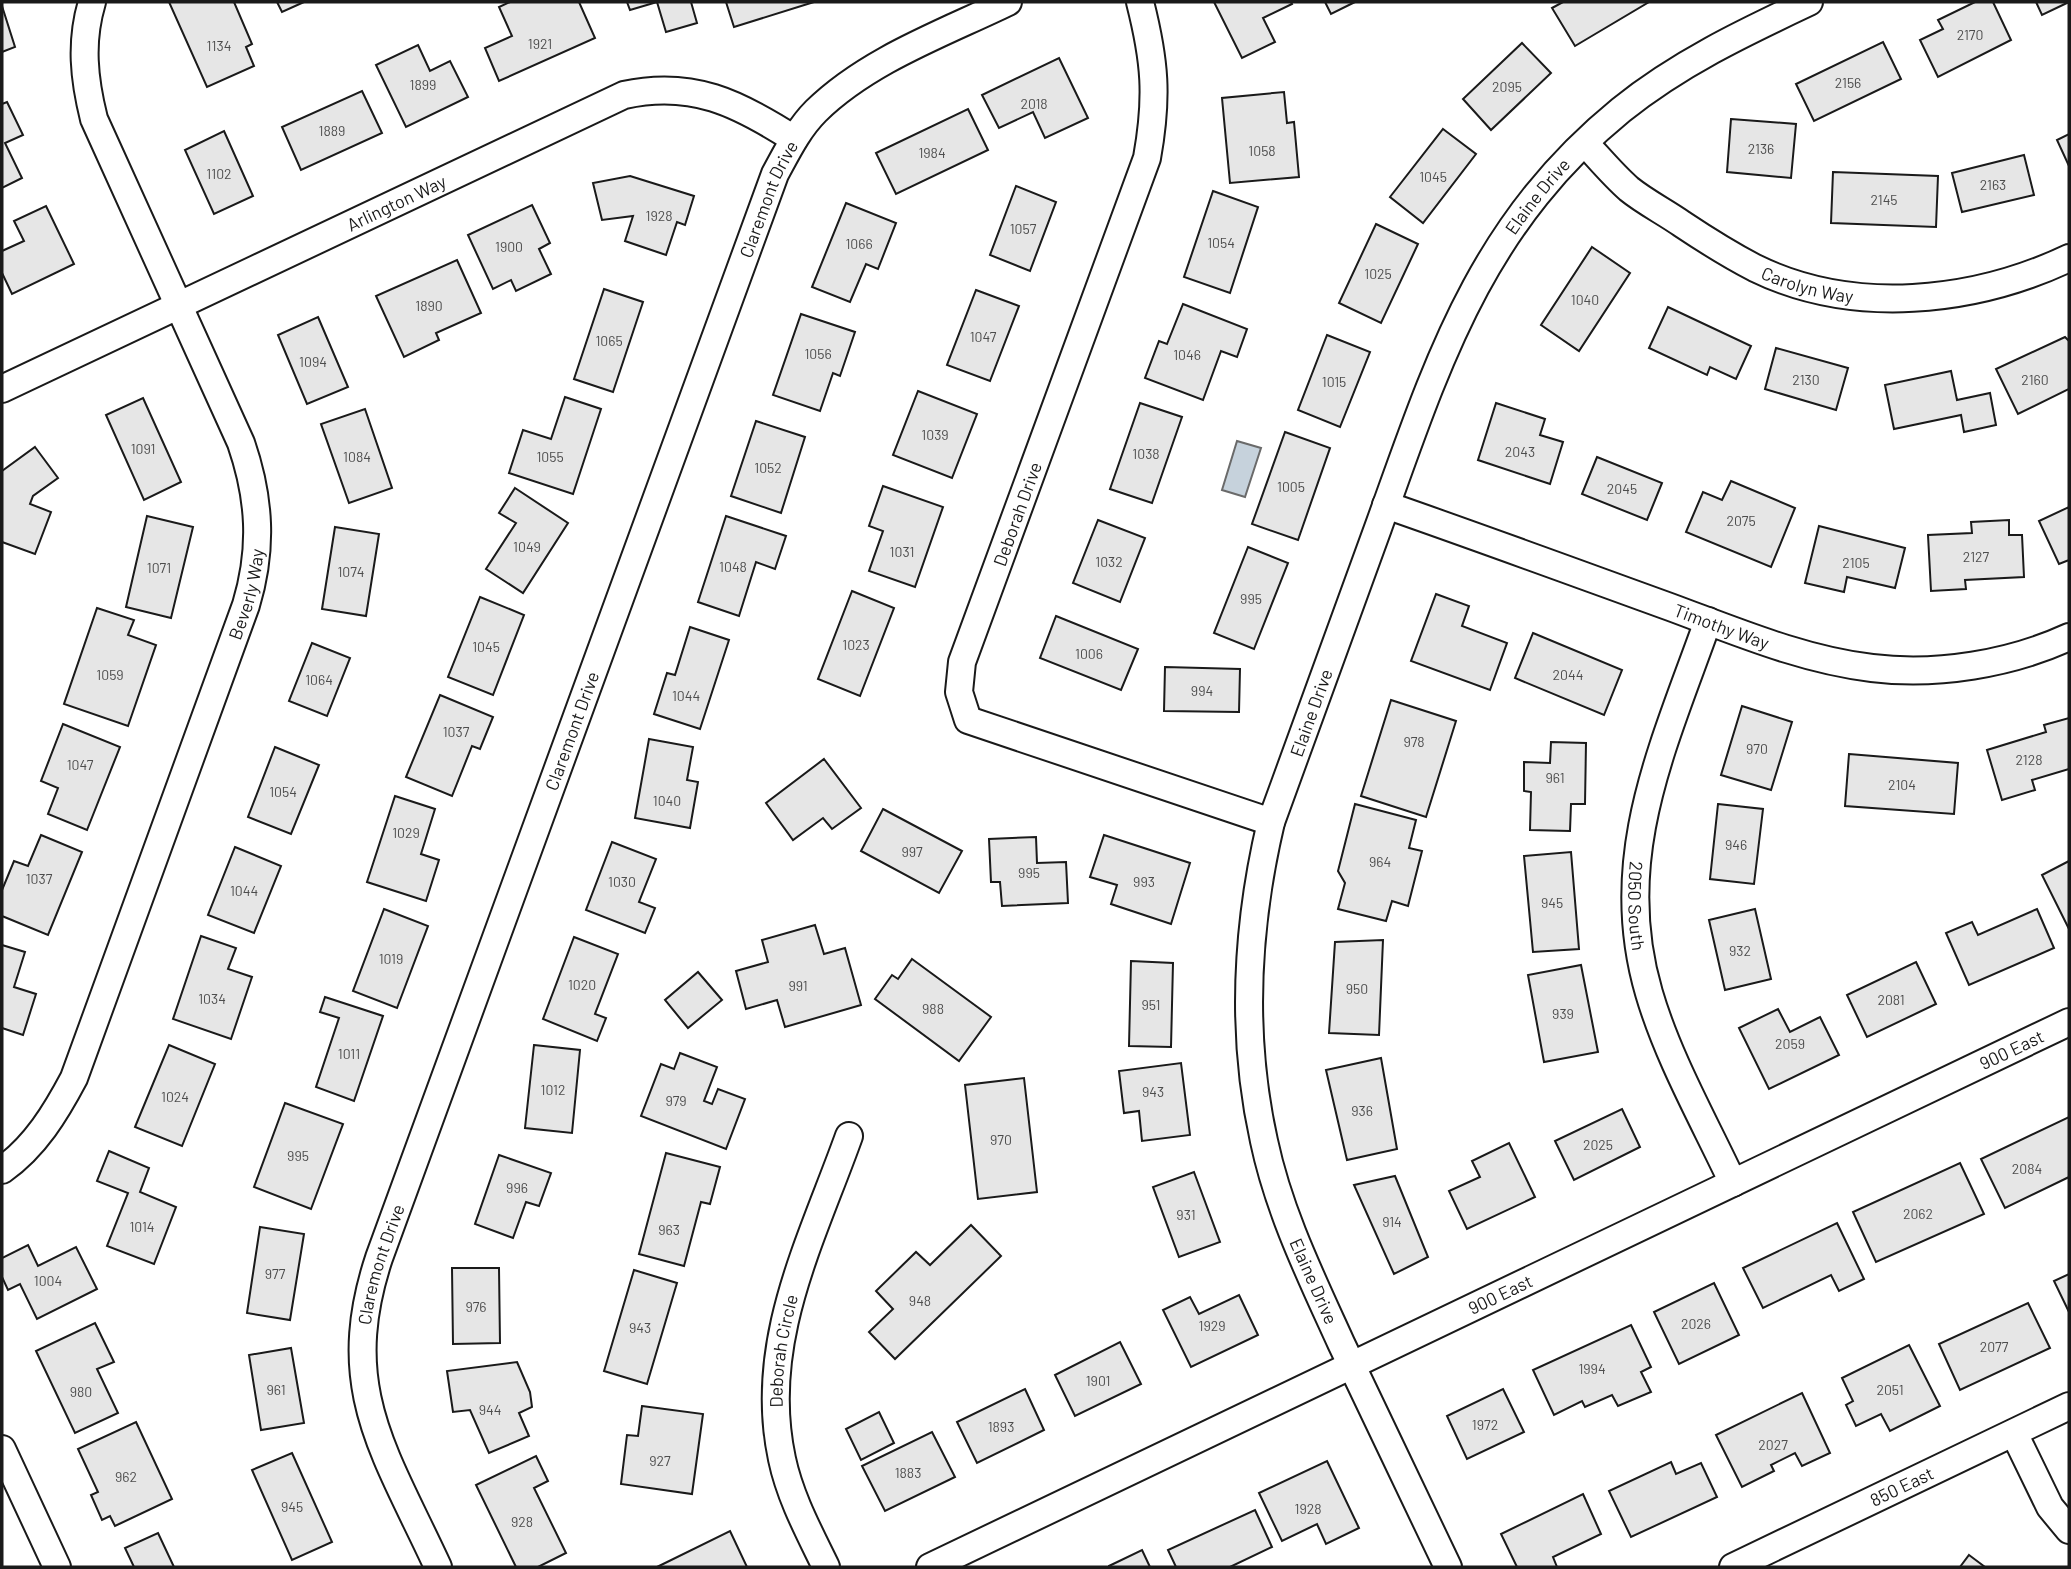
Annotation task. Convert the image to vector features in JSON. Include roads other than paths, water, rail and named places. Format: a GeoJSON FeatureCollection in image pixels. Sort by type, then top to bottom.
{"type":"FeatureCollection","features":[{"type":"Feature","properties":{"kind":"street","name":"Beverly Way"},"geometry":{"type":"LineString","coordinates":[[2,1170],[35,1140],[57,1110],[74,1078],[254,580],[259,525],[251,471],[236,430],[94,119],[84,66],[85,39],[93,2]]}},
{"type":"Feature","properties":{"kind":"street","name":"Claremont Drive"},"geometry":{"type":"LineString","coordinates":[[438,1567],[372,1420],[360,1355],[368,1290],[756,224],[775,174],[794,139],[816,111],[874,68],[1008,2]]}},
{"type":"Feature","properties":{"kind":"street","name":"Deborah Drive"},"geometry":{"type":"LineString","coordinates":[[1140,2],[1153,50],[1155,87],[1147,158],[962,662],[961,705],[968,720],[1271,822]]}},
{"type":"Feature","properties":{"kind":"street","name":"Elaine Drive"},"geometry":{"type":"LineString","coordinates":[[1448,1567],[1293,1237],[1264,1142],[1255,1091],[1247,985],[1258,875],[1271,822],[1386,505],[1442,354],[1479,277],[1527,207],[1585,143],[1657,82],[1698,57],[1809,2]]}},
{"type":"Feature","properties":{"kind":"street","name":"Arlington Way"},"geometry":{"type":"LineString","coordinates":[[2,390],[178,304],[624,95],[650,89],[678,89],[708,96],[738,106],[794,139]]}},
{"type":"Feature","properties":{"kind":"street","name":"Carolyn Way"},"geometry":{"type":"LineString","coordinates":[[1585,143],[1629,189],[1714,246],[1758,269],[1804,284],[1851,295],[1898,298],[1943,296],[2026,276],[2069,258]]}},
{"type":"Feature","properties":{"kind":"street","name":"Timothy Way"},"geometry":{"type":"LineString","coordinates":[[1386,505],[1799,652],[1874,669],[1913,670],[1990,662],[2069,637]]}},
{"type":"Feature","properties":{"kind":"street","name":"2050 South"},"geometry":{"type":"LineString","coordinates":[[1708,621],[1645,801],[1636,848],[1634,898],[1638,947],[1648,993],[1665,1037],[1733,1183]]}},
{"type":"Feature","properties":{"kind":"street","name":"900 East"},"geometry":{"type":"LineString","coordinates":[[930,1567],[2069,1022]]}},
{"type":"Feature","properties":{"kind":"street","name":"Deborah Circle"},"geometry":{"type":"LineString","coordinates":[[826,1567],[792,1495],[785,1472],[776,1425],[776,1351],[785,1312],[849,1136]]}},
{"type":"Feature","properties":{"kind":"street","name":"850 East"},"geometry":{"type":"LineString","coordinates":[[1733,1567],[2069,1406]]}},
{"type":"Feature","properties":{"kind":"street"},"geometry":{"type":"LineString","coordinates":[[2014,1433],[2044,1496],[2069,1530]]}},
{"type":"Feature","properties":{"kind":"street"},"geometry":{"type":"LineString","coordinates":[[2,1449],[57,1567]]}}]}
